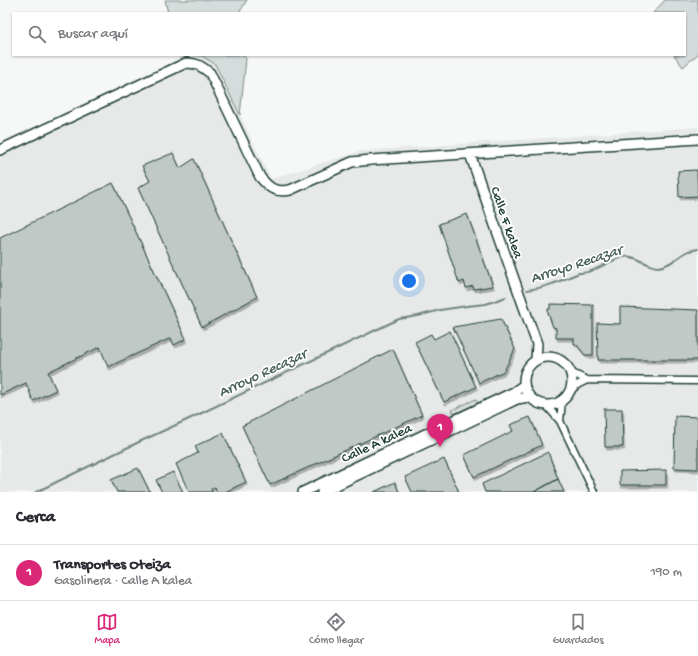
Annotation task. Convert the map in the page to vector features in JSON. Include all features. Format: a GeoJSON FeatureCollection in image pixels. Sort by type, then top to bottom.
{"type":"FeatureCollection","features":[{"type":"Feature","properties":{"kind":"street"},"geometry":{"type":"LineString","coordinates":[[0,150],[186,63],[195,63],[210,73],[260,177],[275,190],[282,192],[290,190],[352,162],[698,139]]}},
{"type":"Feature","properties":{"kind":"street","name":"Calle F kalea"},"geometry":{"type":"LineString","coordinates":[[470,154],[537,344],[536,360]]}},
{"type":"Feature","properties":{"kind":"street","name":"Calle F kalea"},"geometry":{"type":"LineString","coordinates":[[537,344],[549,357]]}},
{"type":"Feature","properties":{"kind":"street"},"geometry":{"type":"LineString","coordinates":[[570,391],[572,378],[570,372],[564,363],[559,360],[549,357],[536,360],[531,364],[525,373],[524,385],[529,397],[546,406],[554,405],[562,401],[570,391],[587,380]]}},
{"type":"Feature","properties":{"kind":"street"},"geometry":{"type":"LineString","coordinates":[[570,372],[587,380],[698,381]]}},
{"type":"Feature","properties":{"kind":"street","name":"Calle A kalea"},"geometry":{"type":"LineString","coordinates":[[303,492],[514,392],[524,385]]}},
{"type":"Feature","properties":{"kind":"street","name":"Calle A kalea"},"geometry":{"type":"LineString","coordinates":[[322,492],[517,400],[529,397]]}},
{"type":"Feature","properties":{"kind":"street"},"geometry":{"type":"LineString","coordinates":[[560,421],[562,401]]}},
{"type":"Feature","properties":{"kind":"street"},"geometry":{"type":"LineString","coordinates":[[546,406],[560,421],[594,492]]}},
{"type":"Feature","properties":{"kind":"shaded area"},"geometry":{"type":"Polygon","coordinates":[[[165,0],[247,0],[240,12],[168,12],[165,0]]]}},
{"type":"Feature","properties":{"kind":"shaded area"},"geometry":{"type":"Polygon","coordinates":[[[665,0],[698,0],[698,54],[683,67],[675,56],[686,56],[686,12],[654,12],[665,0]]]}},
{"type":"Feature","properties":{"kind":"shaded area"},"geometry":{"type":"Polygon","coordinates":[[[184,56],[202,56],[215,64],[271,179],[361,151],[698,127],[698,492],[0,492],[0,144],[184,56]]]}},
{"type":"Feature","properties":{"kind":"shaded area"},"geometry":{"type":"Polygon","coordinates":[[[202,56],[244,56],[246,59],[240,115],[215,64],[202,56]]]}},
{"type":"Feature","properties":{"kind":"shaded area"},"geometry":{"type":"Polygon","coordinates":[[[476,399],[478,403],[454,414],[452,410],[476,399]]]}},
{"type":"Feature","properties":{"kind":"building"},"geometry":{"type":"Polygon","coordinates":[[[173,153],[180,168],[194,159],[257,297],[202,327],[138,188],[150,181],[142,166],[173,153]]]}},
{"type":"Feature","properties":{"kind":"building"},"geometry":{"type":"Polygon","coordinates":[[[697,170],[698,196],[679,197],[678,171],[697,170]]]}},
{"type":"Feature","properties":{"kind":"building"},"geometry":{"type":"Polygon","coordinates":[[[113,183],[186,339],[174,345],[171,338],[108,367],[100,347],[48,372],[56,390],[33,401],[26,383],[0,395],[0,238],[113,183]]]}},
{"type":"Feature","properties":{"kind":"building"},"geometry":{"type":"Polygon","coordinates":[[[467,214],[493,286],[474,289],[473,286],[466,288],[464,281],[459,283],[439,224],[467,214]]]}},
{"type":"Feature","properties":{"kind":"building"},"geometry":{"type":"Polygon","coordinates":[[[550,304],[593,305],[593,355],[585,355],[576,344],[574,344],[574,338],[556,338],[556,328],[553,327],[548,313],[550,304]]]}},
{"type":"Feature","properties":{"kind":"building"},"geometry":{"type":"Polygon","coordinates":[[[620,307],[698,310],[698,360],[598,360],[597,323],[620,324],[620,307]]]}},
{"type":"Feature","properties":{"kind":"building"},"geometry":{"type":"Polygon","coordinates":[[[501,319],[515,349],[504,371],[479,383],[453,327],[501,319]]]}},
{"type":"Feature","properties":{"kind":"building"},"geometry":{"type":"Polygon","coordinates":[[[450,331],[476,387],[444,402],[415,342],[431,334],[434,339],[450,331]]]}},
{"type":"Feature","properties":{"kind":"building"},"geometry":{"type":"Polygon","coordinates":[[[393,349],[422,415],[270,485],[242,426],[393,349]]]}},
{"type":"Feature","properties":{"kind":"building"},"geometry":{"type":"Polygon","coordinates":[[[604,409],[622,409],[623,447],[605,447],[604,409]]]}},
{"type":"Feature","properties":{"kind":"building"},"geometry":{"type":"Polygon","coordinates":[[[675,416],[698,417],[698,469],[674,468],[675,416]]]}},
{"type":"Feature","properties":{"kind":"building"},"geometry":{"type":"Polygon","coordinates":[[[530,417],[542,445],[474,477],[464,455],[513,431],[510,425],[530,417]]]}},
{"type":"Feature","properties":{"kind":"building"},"geometry":{"type":"Polygon","coordinates":[[[223,433],[246,482],[225,492],[217,492],[215,487],[211,489],[212,492],[189,492],[176,464],[198,453],[195,446],[223,433]]]}},
{"type":"Feature","properties":{"kind":"building"},"geometry":{"type":"Polygon","coordinates":[[[548,452],[558,479],[534,492],[485,492],[482,484],[548,452]]]}},
{"type":"Feature","properties":{"kind":"building"},"geometry":{"type":"Polygon","coordinates":[[[444,459],[459,492],[412,492],[405,477],[444,459]]]}},
{"type":"Feature","properties":{"kind":"building"},"geometry":{"type":"Polygon","coordinates":[[[138,468],[150,492],[117,492],[111,480],[138,468]]]}},
{"type":"Feature","properties":{"kind":"building"},"geometry":{"type":"Polygon","coordinates":[[[666,470],[666,485],[620,485],[620,471],[666,470]]]}},
{"type":"Feature","properties":{"kind":"building"},"geometry":{"type":"Polygon","coordinates":[[[173,472],[183,492],[162,492],[156,480],[173,472]]]}},
{"type":"Feature","properties":{"kind":"building"},"geometry":{"type":"Polygon","coordinates":[[[558,479],[564,492],[534,492],[558,479]]]}},
{"type":"Feature","properties":{"kind":"building"},"geometry":{"type":"Polygon","coordinates":[[[395,482],[399,492],[374,492],[395,482]]]}},
{"type":"Feature","properties":{"kind":"waterway","name":"Arroyo Recazar"},"geometry":{"type":"LineString","coordinates":[[527,290],[547,286],[579,273],[585,273],[623,257],[632,257],[649,265],[658,267],[670,263],[689,251],[698,249]]}},
{"type":"Feature","properties":{"kind":"waterway","name":"Arroyo Recazar"},"geometry":{"type":"LineString","coordinates":[[36,492],[399,319],[440,310],[486,304],[506,297]]}},
{"type":"Feature","properties":{"kind":"place","name":"Transportes Oteiza"},"geometry":{"type":"Point","coordinates":[440,447]}}]}
